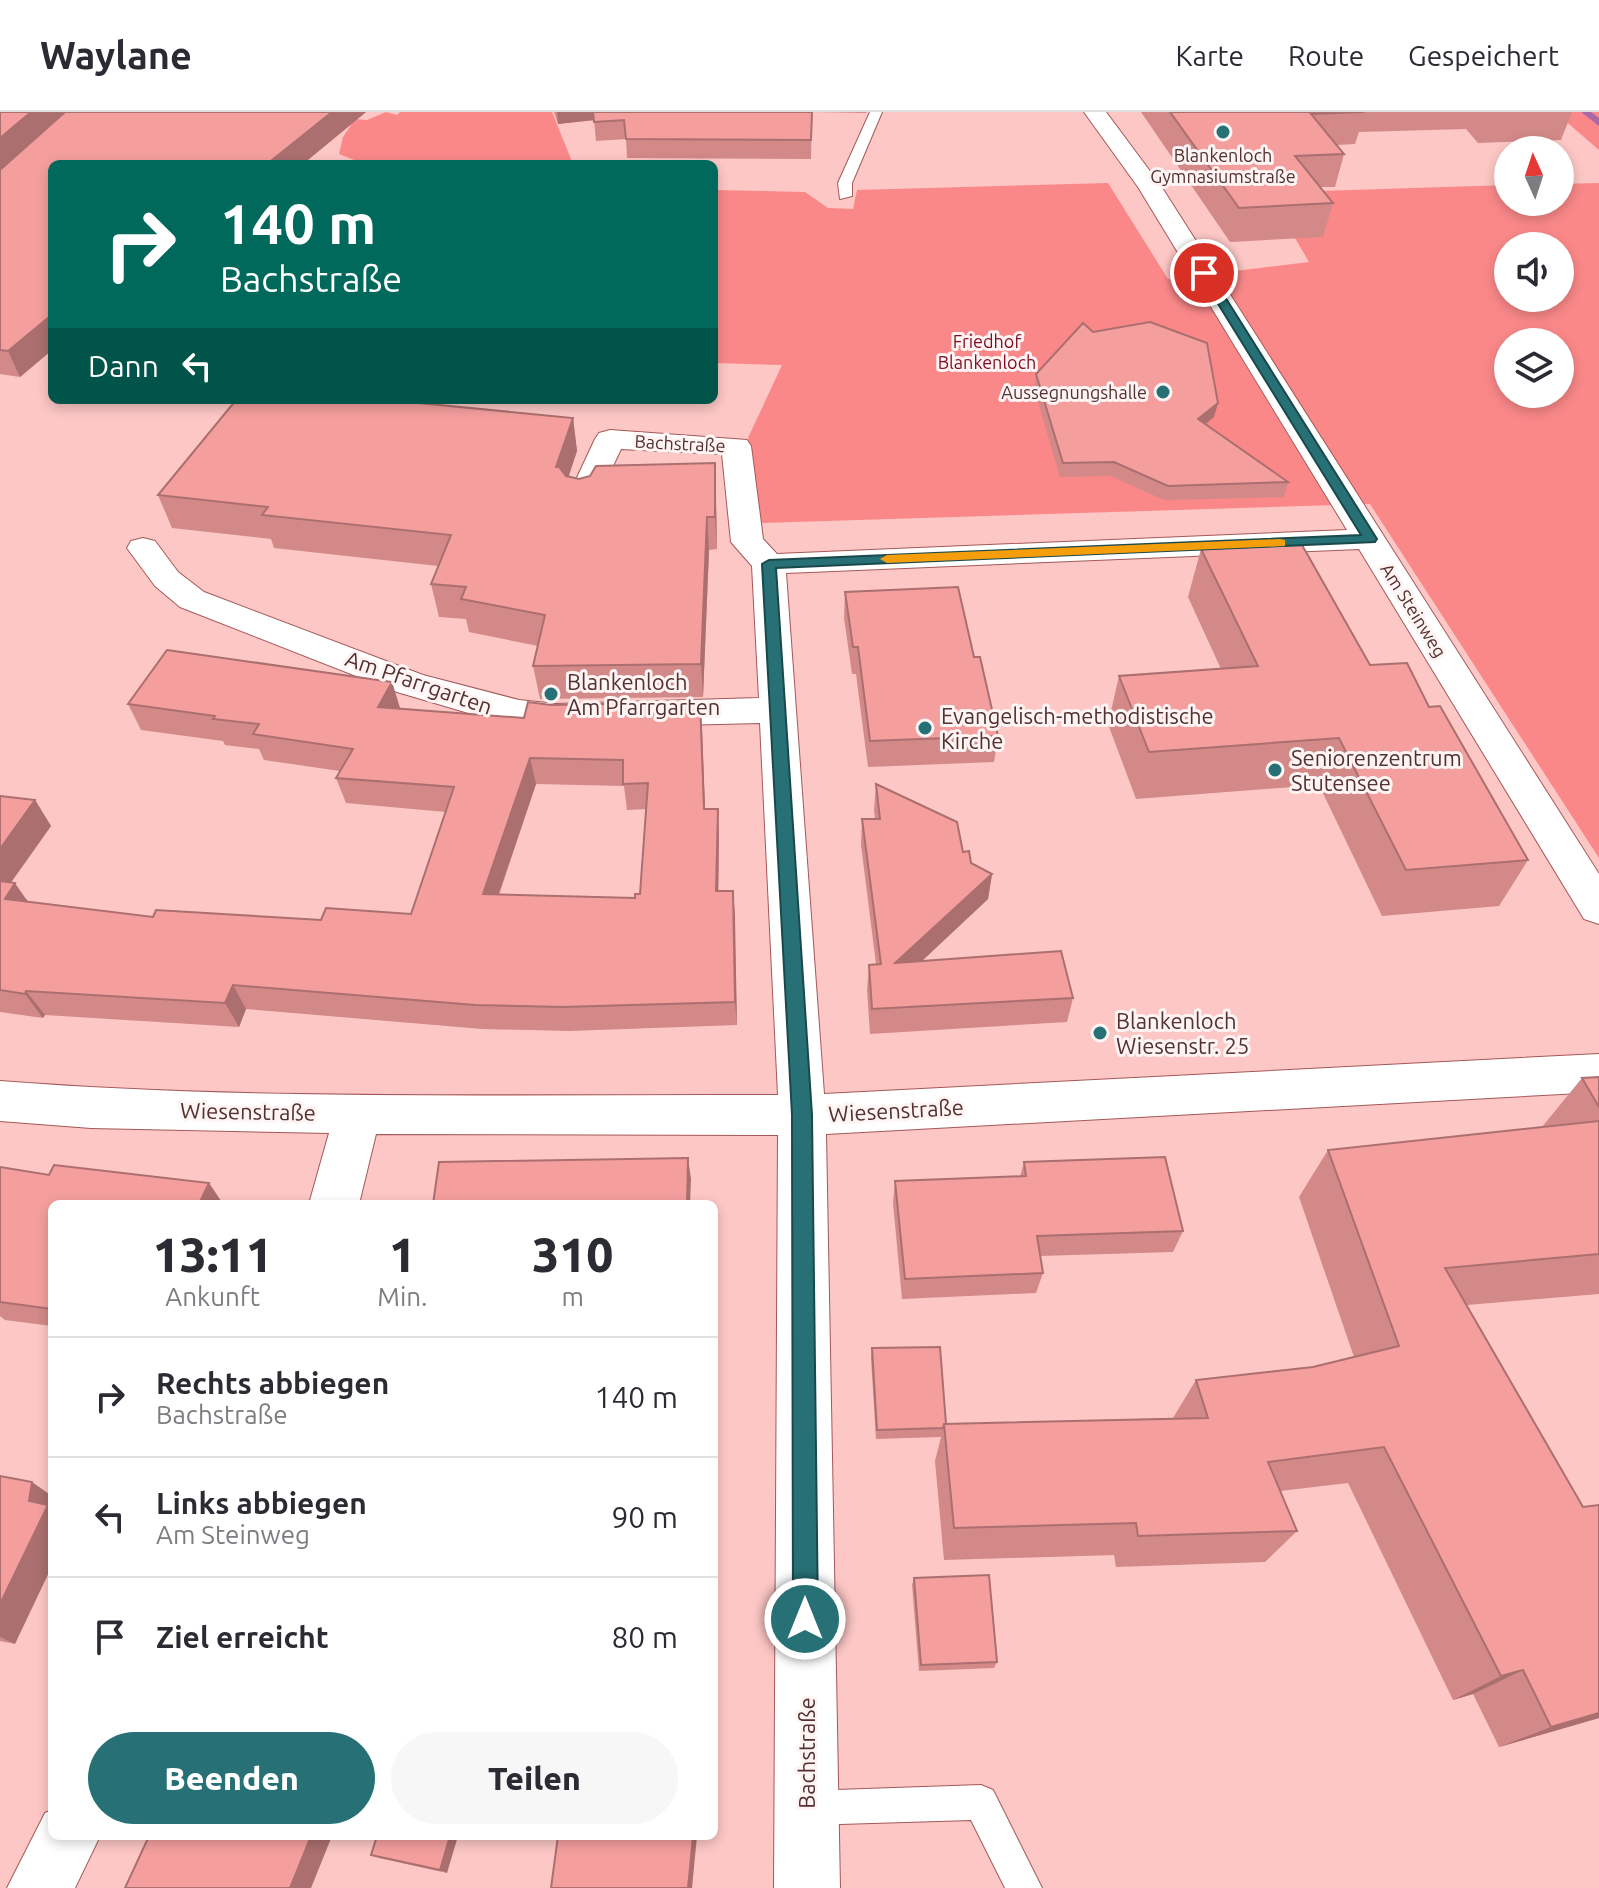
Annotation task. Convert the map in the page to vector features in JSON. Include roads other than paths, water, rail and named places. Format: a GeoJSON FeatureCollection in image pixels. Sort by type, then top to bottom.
{"type":"FeatureCollection","features":[{"type":"Feature","properties":{"kind":"street","name":"Am Steinweg"},"geometry":{"type":"LineString","coordinates":[[1095,112],[1149,186],[1599,908]]}},
{"type":"Feature","properties":{"kind":"street","name":"Bachstraße"},"geometry":{"type":"LineString","coordinates":[[583,499],[610,439],[736,446],[747,542],[769,564],[802,1115],[807,1888]]}},
{"type":"Feature","properties":{"kind":"street"},"geometry":{"type":"LineString","coordinates":[[769,564],[1370,539]]}},
{"type":"Feature","properties":{"kind":"street","name":"Am Pfarrgarten"},"geometry":{"type":"LineString","coordinates":[[143,548],[156,568],[185,595],[368,666],[482,706],[520,714],[556,716],[776,710]]}},
{"type":"Feature","properties":{"kind":"street","name":"Wiesenstraße"},"geometry":{"type":"LineString","coordinates":[[0,1101],[91,1108],[358,1114],[802,1115],[1599,1073]]}},
{"type":"Feature","properties":{"kind":"street"},"geometry":{"type":"LineString","coordinates":[[335,1200],[358,1114]]}},
{"type":"Feature","properties":{"kind":"street"},"geometry":{"type":"LineString","coordinates":[[40,1888],[66,1840]]}},
{"type":"Feature","properties":{"kind":"lane"},"geometry":{"type":"LineString","coordinates":[[845,196],[845,183],[876,112]]}},
{"type":"Feature","properties":{"kind":"lane"},"geometry":{"type":"LineString","coordinates":[[807,1808],[981,1802],[1024,1888]]}},
{"type":"Feature","properties":{"kind":"waterway"},"geometry":{"type":"LineString","coordinates":[[1586,112],[1599,123]]}},
{"type":"Feature","properties":{"kind":"place","name":"Blankenloch Gymnasiumstraße"},"geometry":{"type":"Point","coordinates":[1223,132]}},
{"type":"Feature","properties":{"kind":"place","name":"Aussegnungshalle"},"geometry":{"type":"Point","coordinates":[1163,392]}},
{"type":"Feature","properties":{"kind":"place","name":"Blankenloch Am Pfarrgarten"},"geometry":{"type":"Point","coordinates":[551,694]}},
{"type":"Feature","properties":{"kind":"place","name":"Evangelisch-methodistische Kirche"},"geometry":{"type":"Point","coordinates":[925,728]}},
{"type":"Feature","properties":{"kind":"place","name":"Seniorenzentrum Stutensee"},"geometry":{"type":"Point","coordinates":[1275,770]}},
{"type":"Feature","properties":{"kind":"place","name":"Blankenloch Wiesenstr. 25"},"geometry":{"type":"Point","coordinates":[1100,1033]}},
{"type":"Feature","properties":{"kind":"park label","name":"Friedhof Blankenloch"},"geometry":{"type":"Point","coordinates":[987,351]}}]}
